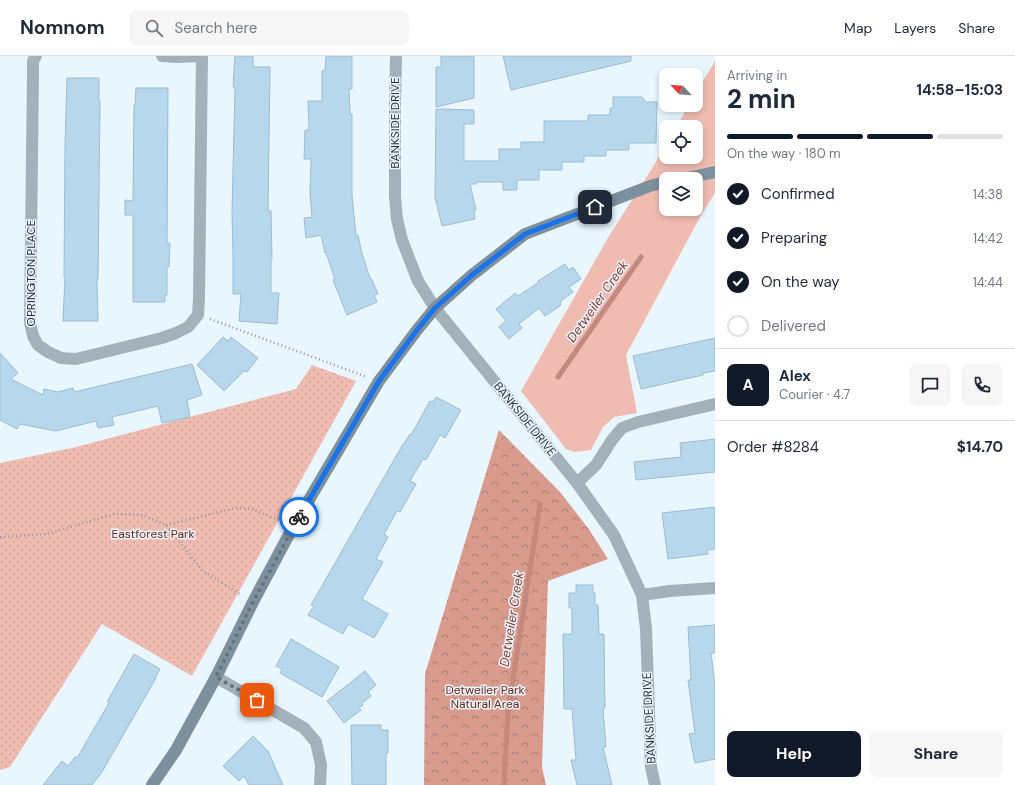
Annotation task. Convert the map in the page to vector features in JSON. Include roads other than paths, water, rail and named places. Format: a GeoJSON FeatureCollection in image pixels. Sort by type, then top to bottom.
{"type":"FeatureCollection","features":[{"type":"Feature","properties":{"kind":"street","name":"OPRINGTON PLACE"},"geometry":{"type":"LineString","coordinates":[[36,56],[33,74],[30,323],[33,336],[38,345],[61,358],[76,359],[162,338],[188,327],[198,315],[200,298],[202,56]]}},
{"type":"Feature","properties":{"kind":"street"},"geometry":{"type":"LineString","coordinates":[[162,56],[202,56]]}},
{"type":"Feature","properties":{"kind":"street","name":"BANKSIDE DRIVE"},"geometry":{"type":"LineString","coordinates":[[396,56],[395,189],[397,219],[402,240],[418,281],[435,308],[577,483],[614,535],[642,595],[646,629],[651,767],[655,785]]}},
{"type":"Feature","properties":{"kind":"street"},"geometry":{"type":"LineString","coordinates":[[703,175],[715,172]]}},
{"type":"Feature","properties":{"kind":"street"},"geometry":{"type":"LineString","coordinates":[[152,785],[176,750],[216,677],[253,602],[293,527],[379,381],[435,308],[472,275],[525,234],[659,184]]}},
{"type":"Feature","properties":{"kind":"street"},"geometry":{"type":"LineString","coordinates":[[577,483],[596,465],[612,440],[622,428],[638,422],[715,404]]}},
{"type":"Feature","properties":{"kind":"street"},"geometry":{"type":"LineString","coordinates":[[642,595],[670,591],[715,588]]}},
{"type":"Feature","properties":{"kind":"street"},"geometry":{"type":"LineString","coordinates":[[216,677],[304,728],[316,742],[321,765],[320,785]]}},
{"type":"Feature","properties":{"kind":"waterway","name":"Detweiler Creek"},"geometry":{"type":"LineString","coordinates":[[558,377],[641,257]]}},
{"type":"Feature","properties":{"kind":"waterway","name":"Detweiler Creek"},"geometry":{"type":"LineString","coordinates":[[504,785],[508,712],[540,504]]}},
{"type":"Feature","properties":{"kind":"park label","name":"Eastforest Park"},"geometry":{"type":"Point","coordinates":[153,534]}},
{"type":"Feature","properties":{"kind":"park label","name":"Detweiler Park Natural Area"},"geometry":{"type":"Point","coordinates":[485,697]}}]}
